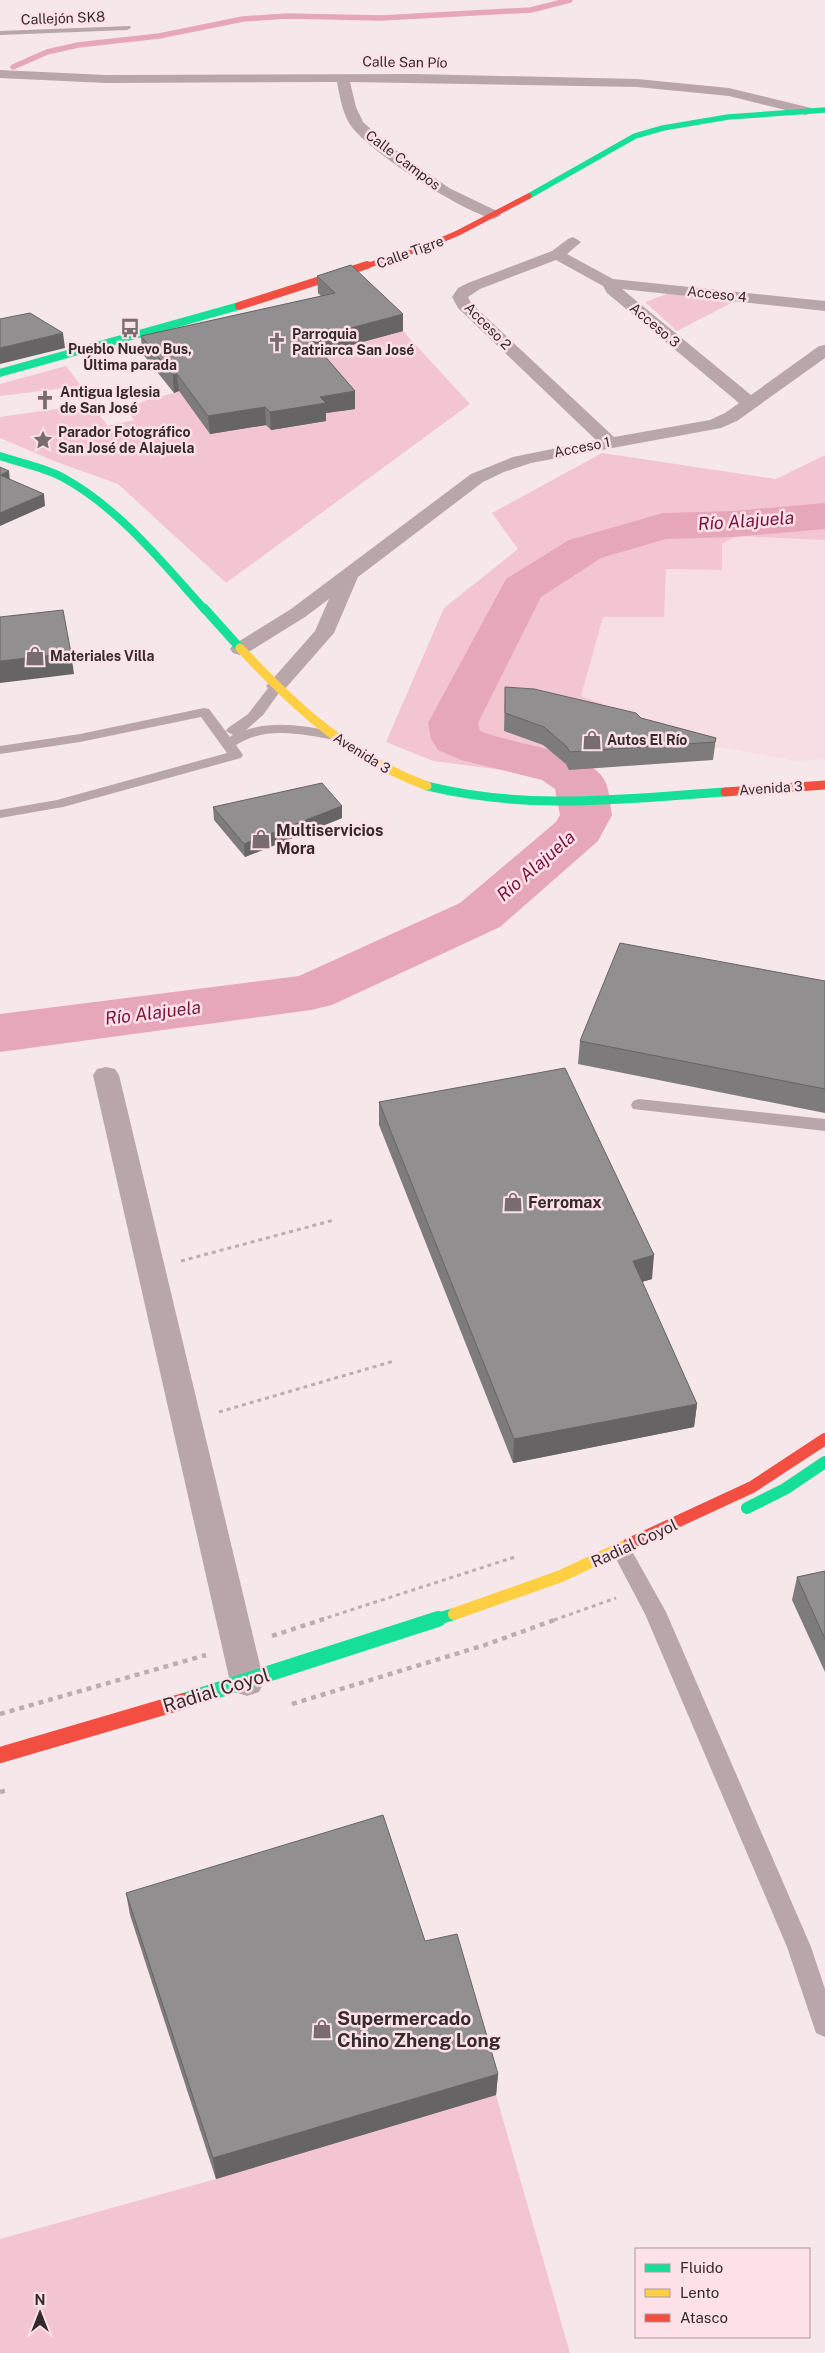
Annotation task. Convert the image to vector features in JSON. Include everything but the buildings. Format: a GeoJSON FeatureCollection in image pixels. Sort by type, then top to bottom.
{"type":"FeatureCollection","features":[{"type":"Feature","properties":{"kind":"street","name":"Calle San Pío"},"geometry":{"type":"LineString","coordinates":[[0,74],[106,79],[343,78],[670,85],[729,92],[806,111]]}},
{"type":"Feature","properties":{"kind":"street","name":"Calle Campos"},"geometry":{"type":"LineString","coordinates":[[343,78],[349,107],[357,124],[385,149],[444,191],[494,215]]}},
{"type":"Feature","properties":{"kind":"street","name":"Calle Tigre"},"geometry":{"type":"LineString","coordinates":[[0,374],[234,308],[386,262],[458,234],[635,136],[663,128],[718,119],[825,110]]}},
{"type":"Feature","properties":{"kind":"street","name":"Acceso 2"},"geometry":{"type":"LineString","coordinates":[[573,242],[557,254],[474,286],[464,291],[460,297],[464,305],[609,442]]}},
{"type":"Feature","properties":{"kind":"street","name":"Acceso 3"},"geometry":{"type":"LineString","coordinates":[[557,254],[609,283],[613,290],[749,402]]}},
{"type":"Feature","properties":{"kind":"street","name":"Acceso 4"},"geometry":{"type":"LineString","coordinates":[[609,283],[825,306]]}},
{"type":"Feature","properties":{"kind":"street","name":"Acceso 1"},"geometry":{"type":"LineString","coordinates":[[240,649],[298,613],[477,478],[495,468],[516,460],[715,424],[731,417],[749,402],[825,350]]}},
{"type":"Feature","properties":{"kind":"street","name":"Avenida 3"},"geometry":{"type":"LineString","coordinates":[[0,456],[62,478],[119,520],[277,686],[334,736],[380,767],[445,791],[491,800],[557,803],[825,785]]}},
{"type":"Feature","properties":{"kind":"street","name":"Acceso 1"},"geometry":{"type":"LineString","coordinates":[[277,686],[324,633],[351,572]]}},
{"type":"Feature","properties":{"kind":"street"},"geometry":{"type":"LineString","coordinates":[[106,1075],[247,1682]]}},
{"type":"Feature","properties":{"kind":"street","name":"Radial Coyol"},"geometry":{"type":"LineString","coordinates":[[0,1755],[247,1682],[560,1576],[744,1500],[825,1439]]}},
{"type":"Feature","properties":{"kind":"street"},"geometry":{"type":"LineString","coordinates":[[744,1500],[825,1462]]}},
{"type":"Feature","properties":{"kind":"street","name":"Radial Coyol"},"geometry":{"type":"LineString","coordinates":[[431,1621],[560,1586],[630,1557]]}},
{"type":"Feature","properties":{"kind":"lane","name":"Callejón SK8"},"geometry":{"type":"LineString","coordinates":[[0,33],[127,28]]}},
{"type":"Feature","properties":{"kind":"lane"},"geometry":{"type":"LineString","coordinates":[[225,739],[257,716],[277,686]]}},
{"type":"Feature","properties":{"kind":"lane"},"geometry":{"type":"LineString","coordinates":[[0,750],[80,738],[204,712],[236,755],[58,804],[0,814]]}},
{"type":"Feature","properties":{"kind":"lane"},"geometry":{"type":"LineString","coordinates":[[225,739],[263,729],[284,728],[334,736]]}},
{"type":"Feature","properties":{"kind":"lane"},"geometry":{"type":"LineString","coordinates":[[639,1105],[825,1126]]}},
{"type":"Feature","properties":{"kind":"lane"},"geometry":{"type":"LineString","coordinates":[[630,1557],[795,1938],[825,2025]]}},
{"type":"Feature","properties":{"kind":"path"},"geometry":{"type":"LineString","coordinates":[[152,1268],[334,1220]]}},
{"type":"Feature","properties":{"kind":"path"},"geometry":{"type":"LineString","coordinates":[[187,1421],[394,1361]]}},
{"type":"Feature","properties":{"kind":"path"},"geometry":{"type":"LineString","coordinates":[[271,1637],[526,1553]]}},
{"type":"Feature","properties":{"kind":"path"},"geometry":{"type":"LineString","coordinates":[[0,1714],[215,1653]]}},
{"type":"Feature","properties":{"kind":"shaded area"},"geometry":{"type":"Polygon","coordinates":[[[667,294],[735,301],[677,331],[645,302],[667,294]]]}},
{"type":"Feature","properties":{"kind":"shaded area"},"geometry":{"type":"Polygon","coordinates":[[[403,331],[470,404],[226,583],[118,484],[54,461],[0,438],[0,417],[91,404],[108,426],[134,420],[127,409],[144,401],[403,331]]]}},
{"type":"Feature","properties":{"kind":"shaded area"},"geometry":{"type":"Polygon","coordinates":[[[66,366],[81,386],[0,396],[0,384],[66,366]]]}},
{"type":"Feature","properties":{"kind":"shaded area"},"geometry":{"type":"Polygon","coordinates":[[[602,453],[776,479],[825,455],[825,540],[736,536],[722,544],[722,570],[666,569],[664,617],[603,617],[581,696],[719,747],[671,744],[505,705],[504,731],[543,745],[566,764],[594,782],[433,761],[386,742],[444,608],[518,549],[492,513],[602,453]]]}},
{"type":"Feature","properties":{"kind":"shaded area"},"geometry":{"type":"Polygon","coordinates":[[[736,536],[825,540],[825,759],[797,761],[719,747],[581,696],[603,617],[664,617],[666,569],[722,570],[722,544],[736,536]]]}},
{"type":"Feature","properties":{"kind":"shaded area"},"geometry":{"type":"Polygon","coordinates":[[[496,2095],[570,2353],[0,2353],[0,2239],[216,2179],[496,2095]]]}},
{"type":"Feature","properties":{"kind":"waterway"},"geometry":{"type":"LineString","coordinates":[[13,67],[47,52],[78,45],[159,36],[243,19],[287,16],[381,18],[531,10],[570,0]]}},
{"type":"Feature","properties":{"kind":"waterway","name":"Río Alajuela"},"geometry":{"type":"LineString","coordinates":[[0,1033],[311,992],[480,915],[579,830],[586,815],[580,782],[560,769],[479,749],[456,739],[453,723],[522,589],[585,549],[663,526],[734,524],[825,516]]}},
{"type":"Feature","properties":{"kind":"traffic: fast"},"geometry":{"type":"LineString","coordinates":[[529,196],[635,136],[663,128],[728,117],[825,110]]}},
{"type":"Feature","properties":{"kind":"traffic: fast"},"geometry":{"type":"LineString","coordinates":[[0,373],[239,306]]}},
{"type":"Feature","properties":{"kind":"traffic: fast"},"geometry":{"type":"LineString","coordinates":[[0,456],[61,477],[109,510],[156,555],[240,648]]}},
{"type":"Feature","properties":{"kind":"traffic: fast"},"geometry":{"type":"LineString","coordinates":[[427,786],[463,795],[500,800],[538,802],[613,800],[725,792]]}},
{"type":"Feature","properties":{"kind":"traffic: fast"},"geometry":{"type":"LineString","coordinates":[[747,1508],[785,1489],[825,1462]]}},
{"type":"Feature","properties":{"kind":"traffic: fast"},"geometry":{"type":"LineString","coordinates":[[184,1701],[454,1614]]}},
{"type":"Feature","properties":{"kind":"traffic: slow"},"geometry":{"type":"LineString","coordinates":[[240,648],[302,711],[348,747],[373,763],[399,776],[427,786]]}},
{"type":"Feature","properties":{"kind":"traffic: slow"},"geometry":{"type":"LineString","coordinates":[[454,1614],[561,1576],[629,1544]]}},
{"type":"Feature","properties":{"kind":"traffic: jam"},"geometry":{"type":"LineString","coordinates":[[239,306],[425,247],[458,233],[529,196]]}},
{"type":"Feature","properties":{"kind":"traffic: jam"},"geometry":{"type":"LineString","coordinates":[[725,792],[825,785]]}},
{"type":"Feature","properties":{"kind":"traffic: jam"},"geometry":{"type":"LineString","coordinates":[[629,1544],[752,1487],[825,1439]]}},
{"type":"Feature","properties":{"kind":"traffic: jam"},"geometry":{"type":"LineString","coordinates":[[0,1755],[184,1701]]}},
{"type":"Feature","properties":{"kind":"place","name":"Pueblo Nuevo Bus, Última parada"},"geometry":{"type":"Point","coordinates":[130,328]}},
{"type":"Feature","properties":{"kind":"place","name":"Parroquia Patriarca San José"},"geometry":{"type":"Point","coordinates":[277,342]}},
{"type":"Feature","properties":{"kind":"place","name":"Antigua Iglesia de San José"},"geometry":{"type":"Point","coordinates":[45,400]}},
{"type":"Feature","properties":{"kind":"place","name":"Parador Fotográfico San José de Alajuela"},"geometry":{"type":"Point","coordinates":[43,440]}},
{"type":"Feature","properties":{"kind":"place","name":"Materiales Villa"},"geometry":{"type":"Point","coordinates":[35,656]}},
{"type":"Feature","properties":{"kind":"place","name":"Autos El Río"},"geometry":{"type":"Point","coordinates":[592,740]}},
{"type":"Feature","properties":{"kind":"place","name":"Multiservicios Mora"},"geometry":{"type":"Point","coordinates":[261,839]}},
{"type":"Feature","properties":{"kind":"place","name":"Ferromax"},"geometry":{"type":"Point","coordinates":[513,1202]}},
{"type":"Feature","properties":{"kind":"place","name":"Supermercado Chino Zheng Long"},"geometry":{"type":"Point","coordinates":[322,2029]}}]}
